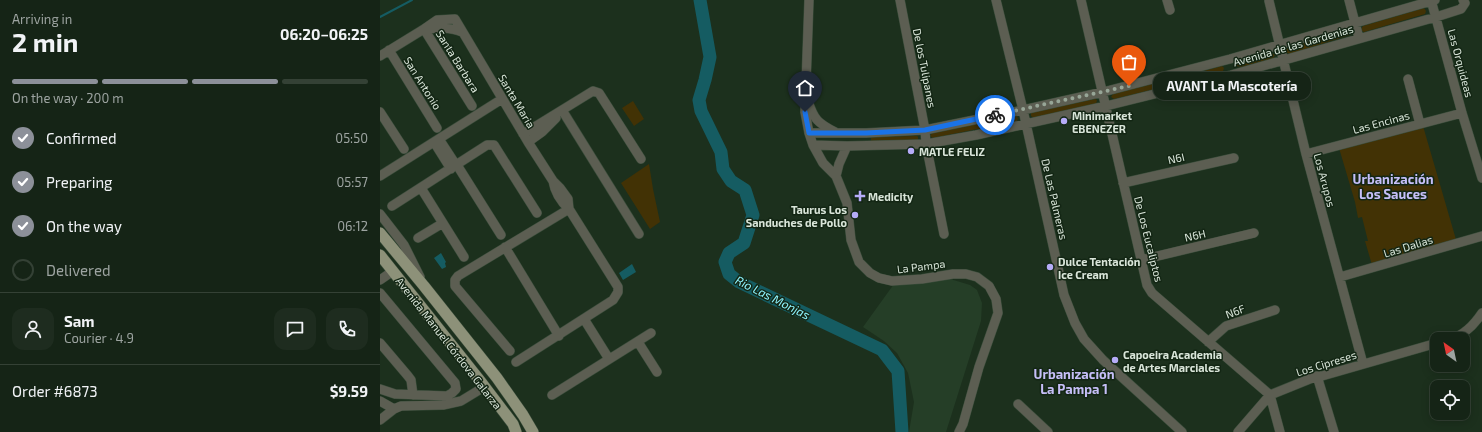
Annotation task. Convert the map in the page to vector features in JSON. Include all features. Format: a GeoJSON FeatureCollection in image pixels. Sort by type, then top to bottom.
{"type":"FeatureCollection","features":[{"type":"Feature","properties":{"kind":"main road","name":"Avenida Manuel Córdova Galarza"},"geometry":{"type":"LineString","coordinates":[[380,233],[424,286],[496,378],[523,415],[533,432]]}},
{"type":"Feature","properties":{"kind":"main road","name":"Avenida Manuel Córdova Galarza"},"geometry":{"type":"LineString","coordinates":[[382,260],[393,271],[484,387],[512,424],[516,432]]}},
{"type":"Feature","properties":{"kind":"street","name":"La Pampa"},"geometry":{"type":"LineString","coordinates":[[809,0],[807,96],[805,112],[809,133],[813,145],[824,163],[836,176],[847,203],[851,240],[859,262],[870,273],[892,282],[953,274],[966,274],[977,277],[989,286],[996,299],[998,313],[979,367],[963,424],[959,432]]}},
{"type":"Feature","properties":{"kind":"street","name":"De los Tulipanes"},"geometry":{"type":"LineString","coordinates":[[900,0],[944,234]]}},
{"type":"Feature","properties":{"kind":"street","name":"De Las Palmeras"},"geometry":{"type":"LineString","coordinates":[[996,0],[1023,110],[1064,296],[1075,323],[1084,338],[1103,360],[1182,432]]}},
{"type":"Feature","properties":{"kind":"street","name":"De Los Eucaliptos"},"geometry":{"type":"LineString","coordinates":[[1081,0],[1149,289],[1270,395]]}},
{"type":"Feature","properties":{"kind":"street"},"geometry":{"type":"LineString","coordinates":[[1167,0],[1170,10]]}},
{"type":"Feature","properties":{"kind":"street","name":"Los Arupos"},"geometry":{"type":"LineString","coordinates":[[1269,0],[1282,60],[1306,154],[1363,364]]}},
{"type":"Feature","properties":{"kind":"street"},"geometry":{"type":"LineString","coordinates":[[1349,0],[1359,38]]}},
{"type":"Feature","properties":{"kind":"street","name":"Avenida de las Gardenias"},"geometry":{"type":"LineString","coordinates":[[809,133],[866,133],[925,130],[1023,110],[1182,72],[1433,0]]}},
{"type":"Feature","properties":{"kind":"street","name":"Las Orquideas"},"geometry":{"type":"LineString","coordinates":[[1433,0],[1436,17],[1462,113],[1482,178]]}},
{"type":"Feature","properties":{"kind":"street","name":"Avenida de las Gardenias"},"geometry":{"type":"LineString","coordinates":[[813,145],[847,146],[926,144],[976,135],[1106,106],[1231,75],[1436,17],[1461,8],[1465,4],[1463,0]]}},
{"type":"Feature","properties":{"kind":"street","name":"Santa Maria"},"geometry":{"type":"LineString","coordinates":[[380,56],[436,20],[455,19],[553,182],[555,191],[562,202],[569,209],[618,287],[618,292],[613,300],[584,319]]}},
{"type":"Feature","properties":{"kind":"street","name":"Santa Maria"},"geometry":{"type":"LineString","coordinates":[[424,29],[447,28],[462,32]]}},
{"type":"Feature","properties":{"kind":"street","name":"Santa Barbara"},"geometry":{"type":"LineString","coordinates":[[424,29],[472,106]]}},
{"type":"Feature","properties":{"kind":"street","name":"San Antonio"},"geometry":{"type":"LineString","coordinates":[[389,50],[437,128]]}},
{"type":"Feature","properties":{"kind":"street"},"geometry":{"type":"LineString","coordinates":[[1226,60],[1231,75]]}},
{"type":"Feature","properties":{"kind":"street"},"geometry":{"type":"LineString","coordinates":[[1182,72],[1186,86]]}},
{"type":"Feature","properties":{"kind":"street"},"geometry":{"type":"LineString","coordinates":[[1408,79],[1420,124]]}},
{"type":"Feature","properties":{"kind":"street"},"geometry":{"type":"LineString","coordinates":[[523,134],[593,91],[600,93],[640,158]]}},
{"type":"Feature","properties":{"kind":"street"},"geometry":{"type":"LineString","coordinates":[[807,96],[812,114],[817,121],[836,133]]}},
{"type":"Feature","properties":{"kind":"street"},"geometry":{"type":"LineString","coordinates":[[380,176],[502,99]]}},
{"type":"Feature","properties":{"kind":"street"},"geometry":{"type":"LineString","coordinates":[[528,142],[542,132],[562,110]]}},
{"type":"Feature","properties":{"kind":"street"},"geometry":{"type":"LineString","coordinates":[[562,110],[639,234]]}},
{"type":"Feature","properties":{"kind":"street"},"geometry":{"type":"LineString","coordinates":[[380,112],[404,149]]}},
{"type":"Feature","properties":{"kind":"street","name":"Las Encinas"},"geometry":{"type":"LineString","coordinates":[[1306,154],[1462,113]]}},
{"type":"Feature","properties":{"kind":"street"},"geometry":{"type":"LineString","coordinates":[[436,140],[501,235]]}},
{"type":"Feature","properties":{"kind":"street"},"geometry":{"type":"LineString","coordinates":[[392,206],[487,145],[494,145],[537,213]]}},
{"type":"Feature","properties":{"kind":"street"},"geometry":{"type":"LineString","coordinates":[[836,176],[839,164],[847,146]]}},
{"type":"Feature","properties":{"kind":"street","name":"N6I"},"geometry":{"type":"LineString","coordinates":[[1123,183],[1234,158]]}},
{"type":"Feature","properties":{"kind":"street"},"geometry":{"type":"LineString","coordinates":[[421,188],[464,257]]}},
{"type":"Feature","properties":{"kind":"street"},"geometry":{"type":"LineString","coordinates":[[510,351],[455,286],[455,280],[458,276],[569,209]]}},
{"type":"Feature","properties":{"kind":"street","name":"Avenida Manuel Córdova Galarza"},"geometry":{"type":"LineString","coordinates":[[380,214],[404,245],[424,286]]}},
{"type":"Feature","properties":{"kind":"street"},"geometry":{"type":"LineString","coordinates":[[418,238],[443,223]]}},
{"type":"Feature","properties":{"kind":"street","name":"N6H"},"geometry":{"type":"LineString","coordinates":[[1141,260],[1254,233]]}},
{"type":"Feature","properties":{"kind":"street","name":"Las Dalias"},"geometry":{"type":"LineString","coordinates":[[1340,277],[1482,236]]}},
{"type":"Feature","properties":{"kind":"street"},"geometry":{"type":"LineString","coordinates":[[505,247],[559,336]]}},
{"type":"Feature","properties":{"kind":"street"},"geometry":{"type":"LineString","coordinates":[[380,280],[393,271]]}},
{"type":"Feature","properties":{"kind":"street"},"geometry":{"type":"LineString","coordinates":[[380,293],[455,383],[456,389],[447,396],[394,394],[380,389]]}},
{"type":"Feature","properties":{"kind":"street","name":"N6F"},"geometry":{"type":"LineString","coordinates":[[1208,342],[1226,326],[1275,310]]}},
{"type":"Feature","properties":{"kind":"street"},"geometry":{"type":"LineString","coordinates":[[1463,332],[1476,323],[1482,313]]}},
{"type":"Feature","properties":{"kind":"street"},"geometry":{"type":"LineString","coordinates":[[516,362],[584,319],[609,359]]}},
{"type":"Feature","properties":{"kind":"street"},"geometry":{"type":"LineString","coordinates":[[552,395],[651,333]]}},
{"type":"Feature","properties":{"kind":"street"},"geometry":{"type":"LineString","coordinates":[[638,342],[657,372]]}},
{"type":"Feature","properties":{"kind":"street"},"geometry":{"type":"LineString","coordinates":[[380,343],[411,380],[413,395]]}},
{"type":"Feature","properties":{"kind":"street","name":"Los Cipreses"},"geometry":{"type":"LineString","coordinates":[[1238,432],[1270,395],[1317,376],[1322,376],[1430,345]]}},
{"type":"Feature","properties":{"kind":"street"},"geometry":{"type":"LineString","coordinates":[[1317,376],[1334,432]]}},
{"type":"Feature","properties":{"kind":"street"},"geometry":{"type":"LineString","coordinates":[[380,401],[398,408],[443,405],[461,401],[484,387]]}},
{"type":"Feature","properties":{"kind":"street"},"geometry":{"type":"LineString","coordinates":[[1270,395],[1280,432]]}},
{"type":"Feature","properties":{"kind":"street"},"geometry":{"type":"LineString","coordinates":[[1018,404],[1048,432]]}},
{"type":"Feature","properties":{"kind":"street"},"geometry":{"type":"LineString","coordinates":[[380,420],[398,408]]}},
{"type":"Feature","properties":{"kind":"shaded area"},"geometry":{"type":"Polygon","coordinates":[[[1424,8],[1426,11],[1425,14],[1364,32],[1361,29],[1363,26],[1424,8]]]}},
{"type":"Feature","properties":{"kind":"shaded area"},"geometry":{"type":"Polygon","coordinates":[[[1349,30],[1351,32],[1350,35],[1289,54],[1285,51],[1288,48],[1349,30]]]}},
{"type":"Feature","properties":{"kind":"shaded area"},"geometry":{"type":"Polygon","coordinates":[[[1272,53],[1275,55],[1273,58],[1241,67],[1237,66],[1239,62],[1272,53]]]}},
{"type":"Feature","properties":{"kind":"shaded area"},"geometry":{"type":"Polygon","coordinates":[[[1222,66],[1224,68],[1223,71],[1190,80],[1187,78],[1189,75],[1222,66]]]}},
{"type":"Feature","properties":{"kind":"shaded area"},"geometry":{"type":"Polygon","coordinates":[[[1175,78],[1177,81],[1176,84],[1114,99],[1111,97],[1113,94],[1175,78]]]}},
{"type":"Feature","properties":{"kind":"shaded area"},"geometry":{"type":"Polygon","coordinates":[[[1095,99],[1097,100],[1096,104],[1034,118],[1031,116],[1031,113],[1033,112],[1095,99]]]}},
{"type":"Feature","properties":{"kind":"shaded area"},"geometry":{"type":"Polygon","coordinates":[[[633,101],[644,119],[634,126],[622,108],[633,101]]]}},
{"type":"Feature","properties":{"kind":"shaded area"},"geometry":{"type":"Polygon","coordinates":[[[1016,116],[1018,118],[1017,121],[933,138],[930,136],[932,133],[1016,116]]]}},
{"type":"Feature","properties":{"kind":"shaded area"},"geometry":{"type":"Polygon","coordinates":[[[1423,126],[1457,243],[1372,265],[1365,241],[1368,241],[1362,217],[1358,218],[1355,202],[1339,148],[1423,126]]]}},
{"type":"Feature","properties":{"kind":"shaded area"},"geometry":{"type":"Polygon","coordinates":[[[917,136],[918,140],[871,142],[871,137],[917,136]]]}},
{"type":"Feature","properties":{"kind":"shaded area"},"geometry":{"type":"Polygon","coordinates":[[[649,164],[660,222],[650,229],[621,183],[649,164]]]}},
{"type":"Feature","properties":{"kind":"shaded area"},"geometry":{"type":"Polygon","coordinates":[[[947,278],[970,285],[977,290],[982,303],[981,321],[946,432],[909,432],[914,402],[908,373],[897,353],[884,341],[863,327],[894,284],[947,278]]]}},
{"type":"Feature","properties":{"kind":"water"},"geometry":{"type":"Polygon","coordinates":[[[441,253],[446,262],[446,267],[442,269],[434,258],[441,253]]]}},
{"type":"Feature","properties":{"kind":"water"},"geometry":{"type":"Polygon","coordinates":[[[632,264],[636,272],[623,280],[619,273],[632,264]]]}},
{"type":"Feature","properties":{"kind":"waterway"},"geometry":{"type":"LineString","coordinates":[[380,17],[412,0]]}},
{"type":"Feature","properties":{"kind":"waterway","name":"Rio Las Monjas"},"geometry":{"type":"LineString","coordinates":[[700,0],[710,57],[699,100],[701,111],[721,152],[723,169],[731,181],[745,190],[753,215],[744,243],[729,253],[725,262],[729,274],[739,282],[882,350],[898,371],[902,432]]}},
{"type":"Feature","properties":{"kind":"way so far"},"geometry":{"type":"LineString","coordinates":[[995,115],[1129,86]]}},
{"type":"Feature","properties":{"kind":"place","name":"AVANT La Mascotería"},"geometry":{"type":"Point","coordinates":[1129,86]}},
{"type":"Feature","properties":{"kind":"place","name":"Minimarket EBENEZER"},"geometry":{"type":"Point","coordinates":[1064,121]}},
{"type":"Feature","properties":{"kind":"place","name":"MATLE FELIZ"},"geometry":{"type":"Point","coordinates":[911,151]}},
{"type":"Feature","properties":{"kind":"place","name":"Medicity"},"geometry":{"type":"Point","coordinates":[860,196]}},
{"type":"Feature","properties":{"kind":"place","name":"Taurus Los Sanduches de Pollo"},"geometry":{"type":"Point","coordinates":[855,215]}},
{"type":"Feature","properties":{"kind":"place","name":"Dulce Tentación Ice Cream"},"geometry":{"type":"Point","coordinates":[1050,267]}},
{"type":"Feature","properties":{"kind":"place","name":"Capoeira Academia de Artes Marciales"},"geometry":{"type":"Point","coordinates":[1115,360]}},
{"type":"Feature","properties":{"kind":"district","name":"Urbanización Los Sauces"},"geometry":{"type":"Point","coordinates":[1393,186]}},
{"type":"Feature","properties":{"kind":"district","name":"Urbanización La Pampa 1"},"geometry":{"type":"Point","coordinates":[1074,382]}},
{"type":"Feature","properties":{"kind":"route"},"geometry":{"type":"LineString","coordinates":[[805,112],[809,133],[866,133],[925,130],[995,115]]}}]}
